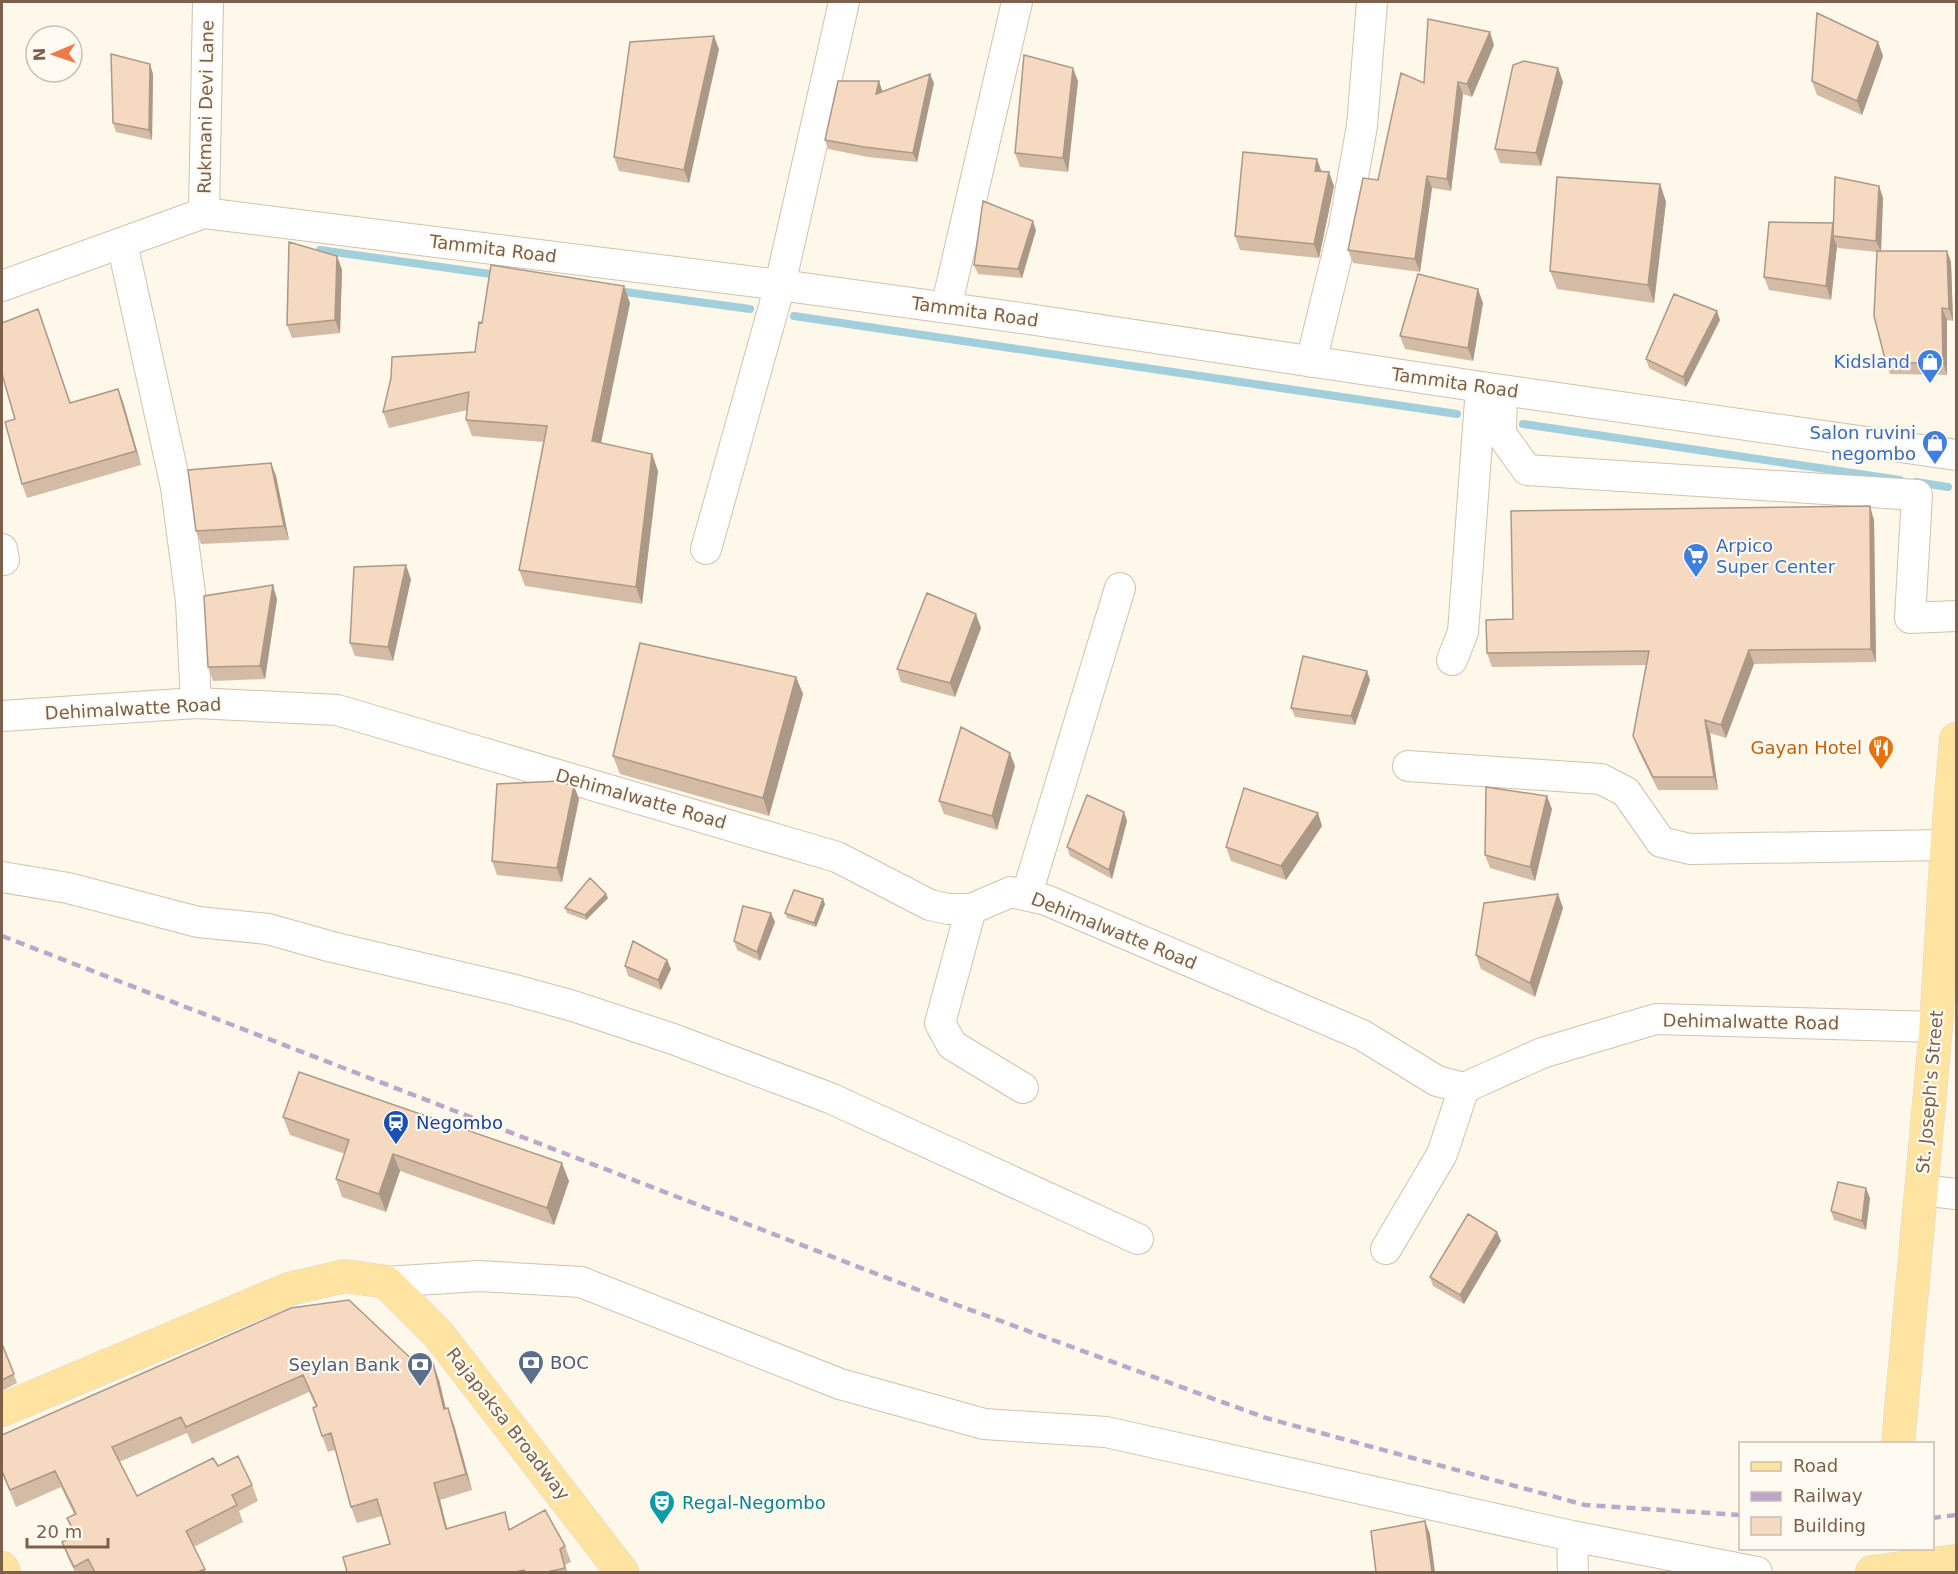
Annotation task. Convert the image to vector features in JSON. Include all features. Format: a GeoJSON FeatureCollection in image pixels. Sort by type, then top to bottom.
{"type":"FeatureCollection","features":[{"type":"Feature","properties":{"kind":"main road","name":"St. Joseph's Street"},"geometry":{"type":"LineString","coordinates":[[1898,1442],[1936,1027],[1949,962],[1947,845],[1956,739]]}},
{"type":"Feature","properties":{"kind":"main road"},"geometry":{"type":"LineString","coordinates":[[2,1410],[289,1289],[345,1276],[386,1282]]}},
{"type":"Feature","properties":{"kind":"main road","name":"Rajapaksa Broadway"},"geometry":{"type":"LineString","coordinates":[[386,1282],[439,1335],[622,1572]]}},
{"type":"Feature","properties":{"kind":"main road"},"geometry":{"type":"LineString","coordinates":[[1880,1566],[1956,1560]]}},
{"type":"Feature","properties":{"kind":"main road"},"geometry":{"type":"LineString","coordinates":[[2,1568],[4,1572]]}},
{"type":"Feature","properties":{"kind":"street","name":"Rukmani Devi Lane"},"geometry":{"type":"LineString","coordinates":[[204,213],[208,2]]}},
{"type":"Feature","properties":{"kind":"street"},"geometry":{"type":"LineString","coordinates":[[706,549],[780,285],[844,2]]}},
{"type":"Feature","properties":{"kind":"street"},"geometry":{"type":"LineString","coordinates":[[946,308],[1017,2]]}},
{"type":"Feature","properties":{"kind":"street"},"geometry":{"type":"LineString","coordinates":[[1311,362],[1344,226],[1362,126],[1372,2]]}},
{"type":"Feature","properties":{"kind":"street","name":"Tammita Road"},"geometry":{"type":"LineString","coordinates":[[2,286],[204,213],[780,285],[1956,455]]}},
{"type":"Feature","properties":{"kind":"street"},"geometry":{"type":"LineString","coordinates":[[122,243],[176,487],[191,601],[196,704]]}},
{"type":"Feature","properties":{"kind":"street"},"geometry":{"type":"LineString","coordinates":[[1492,389],[1501,434],[1527,470],[1917,495],[1910,618],[1956,616]]}},
{"type":"Feature","properties":{"kind":"street"},"geometry":{"type":"LineString","coordinates":[[1452,660],[1463,632],[1492,389]]}},
{"type":"Feature","properties":{"kind":"street"},"geometry":{"type":"LineString","coordinates":[[1027,894],[1120,588]]}},
{"type":"Feature","properties":{"kind":"street","name":"Dehimalwatte Road"},"geometry":{"type":"LineString","coordinates":[[2,716],[196,704],[338,710],[837,857],[930,905],[948,909],[971,909],[1011,892],[1046,900],[1362,1035],[1437,1081],[1464,1088],[1542,1053],[1656,1018],[1936,1027]]}},
{"type":"Feature","properties":{"kind":"street"},"geometry":{"type":"LineString","coordinates":[[1408,766],[1601,779],[1626,792],[1661,842],[1690,849],[1947,845]]}},
{"type":"Feature","properties":{"kind":"street"},"geometry":{"type":"LineString","coordinates":[[2,877],[68,888],[198,922],[268,929],[573,1006],[673,1039],[830,1098],[1138,1239]]}},
{"type":"Feature","properties":{"kind":"street"},"geometry":{"type":"LineString","coordinates":[[971,909],[940,1023],[952,1045],[1023,1088]]}},
{"type":"Feature","properties":{"kind":"street"},"geometry":{"type":"LineString","coordinates":[[1386,1249],[1442,1154],[1464,1088]]}},
{"type":"Feature","properties":{"kind":"street"},"geometry":{"type":"LineString","coordinates":[[1921,1190],[1956,1194]]}},
{"type":"Feature","properties":{"kind":"street"},"geometry":{"type":"LineString","coordinates":[[386,1282],[478,1276],[581,1282],[840,1384],[984,1424],[1106,1432],[1572,1536],[1756,1572]]}},
{"type":"Feature","properties":{"kind":"street"},"geometry":{"type":"LineString","coordinates":[[1572,1536],[1573,1572]]}},
{"type":"Feature","properties":{"kind":"building"},"geometry":{"type":"Polygon","coordinates":[[[1817,13],[1878,42],[1857,101],[1812,81],[1817,13]]]}},
{"type":"Feature","properties":{"kind":"building"},"geometry":{"type":"Polygon","coordinates":[[[1428,19],[1490,32],[1467,84],[1458,82],[1447,179],[1427,176],[1415,259],[1348,250],[1363,178],[1378,180],[1401,73],[1424,83],[1428,19]]]}},
{"type":"Feature","properties":{"kind":"building"},"geometry":{"type":"Polygon","coordinates":[[[714,36],[684,170],[614,157],[630,42],[714,36]]]}},
{"type":"Feature","properties":{"kind":"building"},"geometry":{"type":"Polygon","coordinates":[[[111,54],[150,64],[149,130],[113,123],[111,54]]]}},
{"type":"Feature","properties":{"kind":"building"},"geometry":{"type":"Polygon","coordinates":[[[1024,55],[1073,68],[1063,158],[1015,153],[1024,55]]]}},
{"type":"Feature","properties":{"kind":"building"},"geometry":{"type":"Polygon","coordinates":[[[1524,61],[1558,68],[1536,153],[1495,149],[1513,65],[1524,61]]]}},
{"type":"Feature","properties":{"kind":"building"},"geometry":{"type":"Polygon","coordinates":[[[930,74],[913,153],[825,140],[838,81],[879,81],[876,94],[930,74]]]}},
{"type":"Feature","properties":{"kind":"building"},"geometry":{"type":"Polygon","coordinates":[[[1243,152],[1317,159],[1315,171],[1329,172],[1314,244],[1235,236],[1243,152]]]}},
{"type":"Feature","properties":{"kind":"building"},"geometry":{"type":"Polygon","coordinates":[[[1557,177],[1660,184],[1648,285],[1550,271],[1557,177]]]}},
{"type":"Feature","properties":{"kind":"building"},"geometry":{"type":"Polygon","coordinates":[[[1835,177],[1879,186],[1876,241],[1833,236],[1835,177]]]}},
{"type":"Feature","properties":{"kind":"building"},"geometry":{"type":"Polygon","coordinates":[[[983,201],[1033,221],[1018,269],[974,265],[983,201]]]}},
{"type":"Feature","properties":{"kind":"building"},"geometry":{"type":"Polygon","coordinates":[[[1769,222],[1833,223],[1826,286],[1764,277],[1769,222]]]}},
{"type":"Feature","properties":{"kind":"building"},"geometry":{"type":"Polygon","coordinates":[[[289,242],[337,256],[335,320],[287,325],[289,242]]]}},
{"type":"Feature","properties":{"kind":"building"},"geometry":{"type":"Polygon","coordinates":[[[1877,251],[1947,251],[1949,309],[1942,308],[1943,363],[1886,363],[1874,316],[1877,251]]]}},
{"type":"Feature","properties":{"kind":"building"},"geometry":{"type":"Polygon","coordinates":[[[491,265],[624,286],[592,441],[652,454],[636,587],[519,570],[547,426],[466,420],[469,392],[383,412],[391,378],[392,357],[475,352],[491,265]]]}},
{"type":"Feature","properties":{"kind":"building"},"geometry":{"type":"Polygon","coordinates":[[[1418,274],[1478,289],[1468,348],[1400,336],[1418,274]]]}},
{"type":"Feature","properties":{"kind":"building"},"geometry":{"type":"Polygon","coordinates":[[[1674,294],[1717,311],[1683,377],[1646,359],[1674,294]]]}},
{"type":"Feature","properties":{"kind":"building"},"geometry":{"type":"Polygon","coordinates":[[[38,309],[70,403],[118,389],[136,451],[22,484],[5,422],[15,419],[2,374],[2,323],[38,309]]]}},
{"type":"Feature","properties":{"kind":"building"},"geometry":{"type":"Polygon","coordinates":[[[271,463],[284,526],[196,531],[188,470],[271,463]]]}},
{"type":"Feature","properties":{"kind":"building","name":"Arpico Super Center"},"geometry":{"type":"Polygon","coordinates":[[[1870,506],[1871,649],[1749,650],[1721,725],[1705,720],[1714,777],[1653,777],[1633,736],[1649,651],[1487,653],[1486,620],[1513,619],[1511,511],[1870,506]]]}},
{"type":"Feature","properties":{"kind":"building"},"geometry":{"type":"Polygon","coordinates":[[[406,565],[388,647],[350,643],[354,567],[406,565]]]}},
{"type":"Feature","properties":{"kind":"building"},"geometry":{"type":"Polygon","coordinates":[[[273,585],[260,666],[208,667],[204,596],[273,585]]]}},
{"type":"Feature","properties":{"kind":"building"},"geometry":{"type":"Polygon","coordinates":[[[927,593],[976,614],[950,683],[897,669],[927,593]]]}},
{"type":"Feature","properties":{"kind":"building"},"geometry":{"type":"Polygon","coordinates":[[[640,643],[796,677],[763,798],[613,756],[640,643]]]}},
{"type":"Feature","properties":{"kind":"building"},"geometry":{"type":"Polygon","coordinates":[[[1303,656],[1367,671],[1351,716],[1291,708],[1303,656]]]}},
{"type":"Feature","properties":{"kind":"building"},"geometry":{"type":"Polygon","coordinates":[[[961,727],[1010,753],[992,816],[939,801],[961,727]]]}},
{"type":"Feature","properties":{"kind":"building"},"geometry":{"type":"Polygon","coordinates":[[[559,781],[574,786],[557,868],[492,861],[497,784],[559,781]]]}},
{"type":"Feature","properties":{"kind":"building"},"geometry":{"type":"Polygon","coordinates":[[[1486,787],[1547,796],[1530,867],[1485,855],[1486,787]]]}},
{"type":"Feature","properties":{"kind":"building"},"geometry":{"type":"Polygon","coordinates":[[[1244,788],[1318,813],[1281,866],[1226,847],[1244,788]]]}},
{"type":"Feature","properties":{"kind":"building"},"geometry":{"type":"Polygon","coordinates":[[[1087,795],[1124,812],[1109,870],[1067,847],[1087,795]]]}},
{"type":"Feature","properties":{"kind":"building"},"geometry":{"type":"Polygon","coordinates":[[[590,878],[606,894],[585,915],[565,908],[590,878]]]}},
{"type":"Feature","properties":{"kind":"building"},"geometry":{"type":"Polygon","coordinates":[[[794,890],[823,899],[814,923],[785,913],[794,890]]]}},
{"type":"Feature","properties":{"kind":"building"},"geometry":{"type":"Polygon","coordinates":[[[1558,894],[1530,983],[1476,955],[1484,903],[1558,894]]]}},
{"type":"Feature","properties":{"kind":"building"},"geometry":{"type":"Polygon","coordinates":[[[743,906],[771,913],[757,952],[734,941],[743,906]]]}},
{"type":"Feature","properties":{"kind":"building"},"geometry":{"type":"Polygon","coordinates":[[[633,941],[667,960],[658,980],[625,966],[633,941]]]}},
{"type":"Feature","properties":{"kind":"building","name":"Negombo"},"geometry":{"type":"Polygon","coordinates":[[[299,1072],[562,1163],[547,1208],[393,1154],[379,1194],[336,1179],[349,1140],[283,1117],[299,1072]]]}},
{"type":"Feature","properties":{"kind":"building"},"geometry":{"type":"Polygon","coordinates":[[[1838,1182],[1866,1188],[1862,1221],[1831,1211],[1838,1182]]]}},
{"type":"Feature","properties":{"kind":"building"},"geometry":{"type":"Polygon","coordinates":[[[1468,1214],[1497,1232],[1460,1295],[1430,1277],[1468,1214]]]}},
{"type":"Feature","properties":{"kind":"building"},"geometry":{"type":"Polygon","coordinates":[[[349,1300],[420,1367],[433,1363],[444,1409],[448,1408],[466,1474],[434,1483],[446,1529],[505,1512],[509,1530],[545,1510],[565,1546],[560,1549],[565,1568],[547,1572],[525,1572],[524,1570],[515,1572],[347,1572],[343,1557],[390,1544],[377,1499],[351,1507],[331,1433],[322,1436],[313,1408],[317,1406],[303,1375],[186,1427],[181,1417],[112,1447],[137,1496],[213,1458],[218,1466],[238,1456],[252,1485],[232,1495],[237,1505],[186,1531],[205,1569],[198,1572],[95,1572],[88,1559],[74,1567],[62,1542],[76,1535],[67,1518],[76,1514],[55,1471],[10,1490],[2,1471],[2,1435],[291,1308],[349,1300]]]}},
{"type":"Feature","properties":{"kind":"building"},"geometry":{"type":"Polygon","coordinates":[[[2,1344],[14,1374],[2,1380],[2,1344]]]}},
{"type":"Feature","properties":{"kind":"building"},"geometry":{"type":"Polygon","coordinates":[[[1425,1521],[1432,1572],[1376,1572],[1371,1531],[1425,1521]]]}},
{"type":"Feature","properties":{"kind":"waterway"},"geometry":{"type":"LineString","coordinates":[[320,250],[498,275]]}},
{"type":"Feature","properties":{"kind":"waterway"},"geometry":{"type":"LineString","coordinates":[[618,291],[750,309]]}},
{"type":"Feature","properties":{"kind":"waterway"},"geometry":{"type":"LineString","coordinates":[[794,316],[1457,414]]}},
{"type":"Feature","properties":{"kind":"waterway"},"geometry":{"type":"LineString","coordinates":[[1523,424],[1900,480]]}},
{"type":"Feature","properties":{"kind":"waterway"},"geometry":{"type":"LineString","coordinates":[[1916,482],[1948,487]]}},
{"type":"Feature","properties":{"kind":"railway"},"geometry":{"type":"LineString","coordinates":[[2,936],[957,1305],[1266,1418],[1585,1505],[1739,1515]]}},
{"type":"Feature","properties":{"kind":"railway"},"geometry":{"type":"LineString","coordinates":[[1934,1518],[1956,1515]]}},
{"type":"Feature","properties":{"kind":"place","name":"Kidsland"},"geometry":{"type":"Point","coordinates":[1930,385]}},
{"type":"Feature","properties":{"kind":"place","name":"Salon ruvini negombo"},"geometry":{"type":"Point","coordinates":[1935,466]}},
{"type":"Feature","properties":{"kind":"place","name":"Arpico Super Center"},"geometry":{"type":"Point","coordinates":[1696,579]}},
{"type":"Feature","properties":{"kind":"place","name":"Gayan Hotel"},"geometry":{"type":"Point","coordinates":[1881,771]}},
{"type":"Feature","properties":{"kind":"place","name":"Negombo"},"geometry":{"type":"Point","coordinates":[396,1146]}},
{"type":"Feature","properties":{"kind":"place","name":"BOC"},"geometry":{"type":"Point","coordinates":[531,1386]}},
{"type":"Feature","properties":{"kind":"place","name":"Seylan Bank"},"geometry":{"type":"Point","coordinates":[420,1388]}},
{"type":"Feature","properties":{"kind":"place","name":"Regal-Negombo"},"geometry":{"type":"Point","coordinates":[662,1526]}}]}
